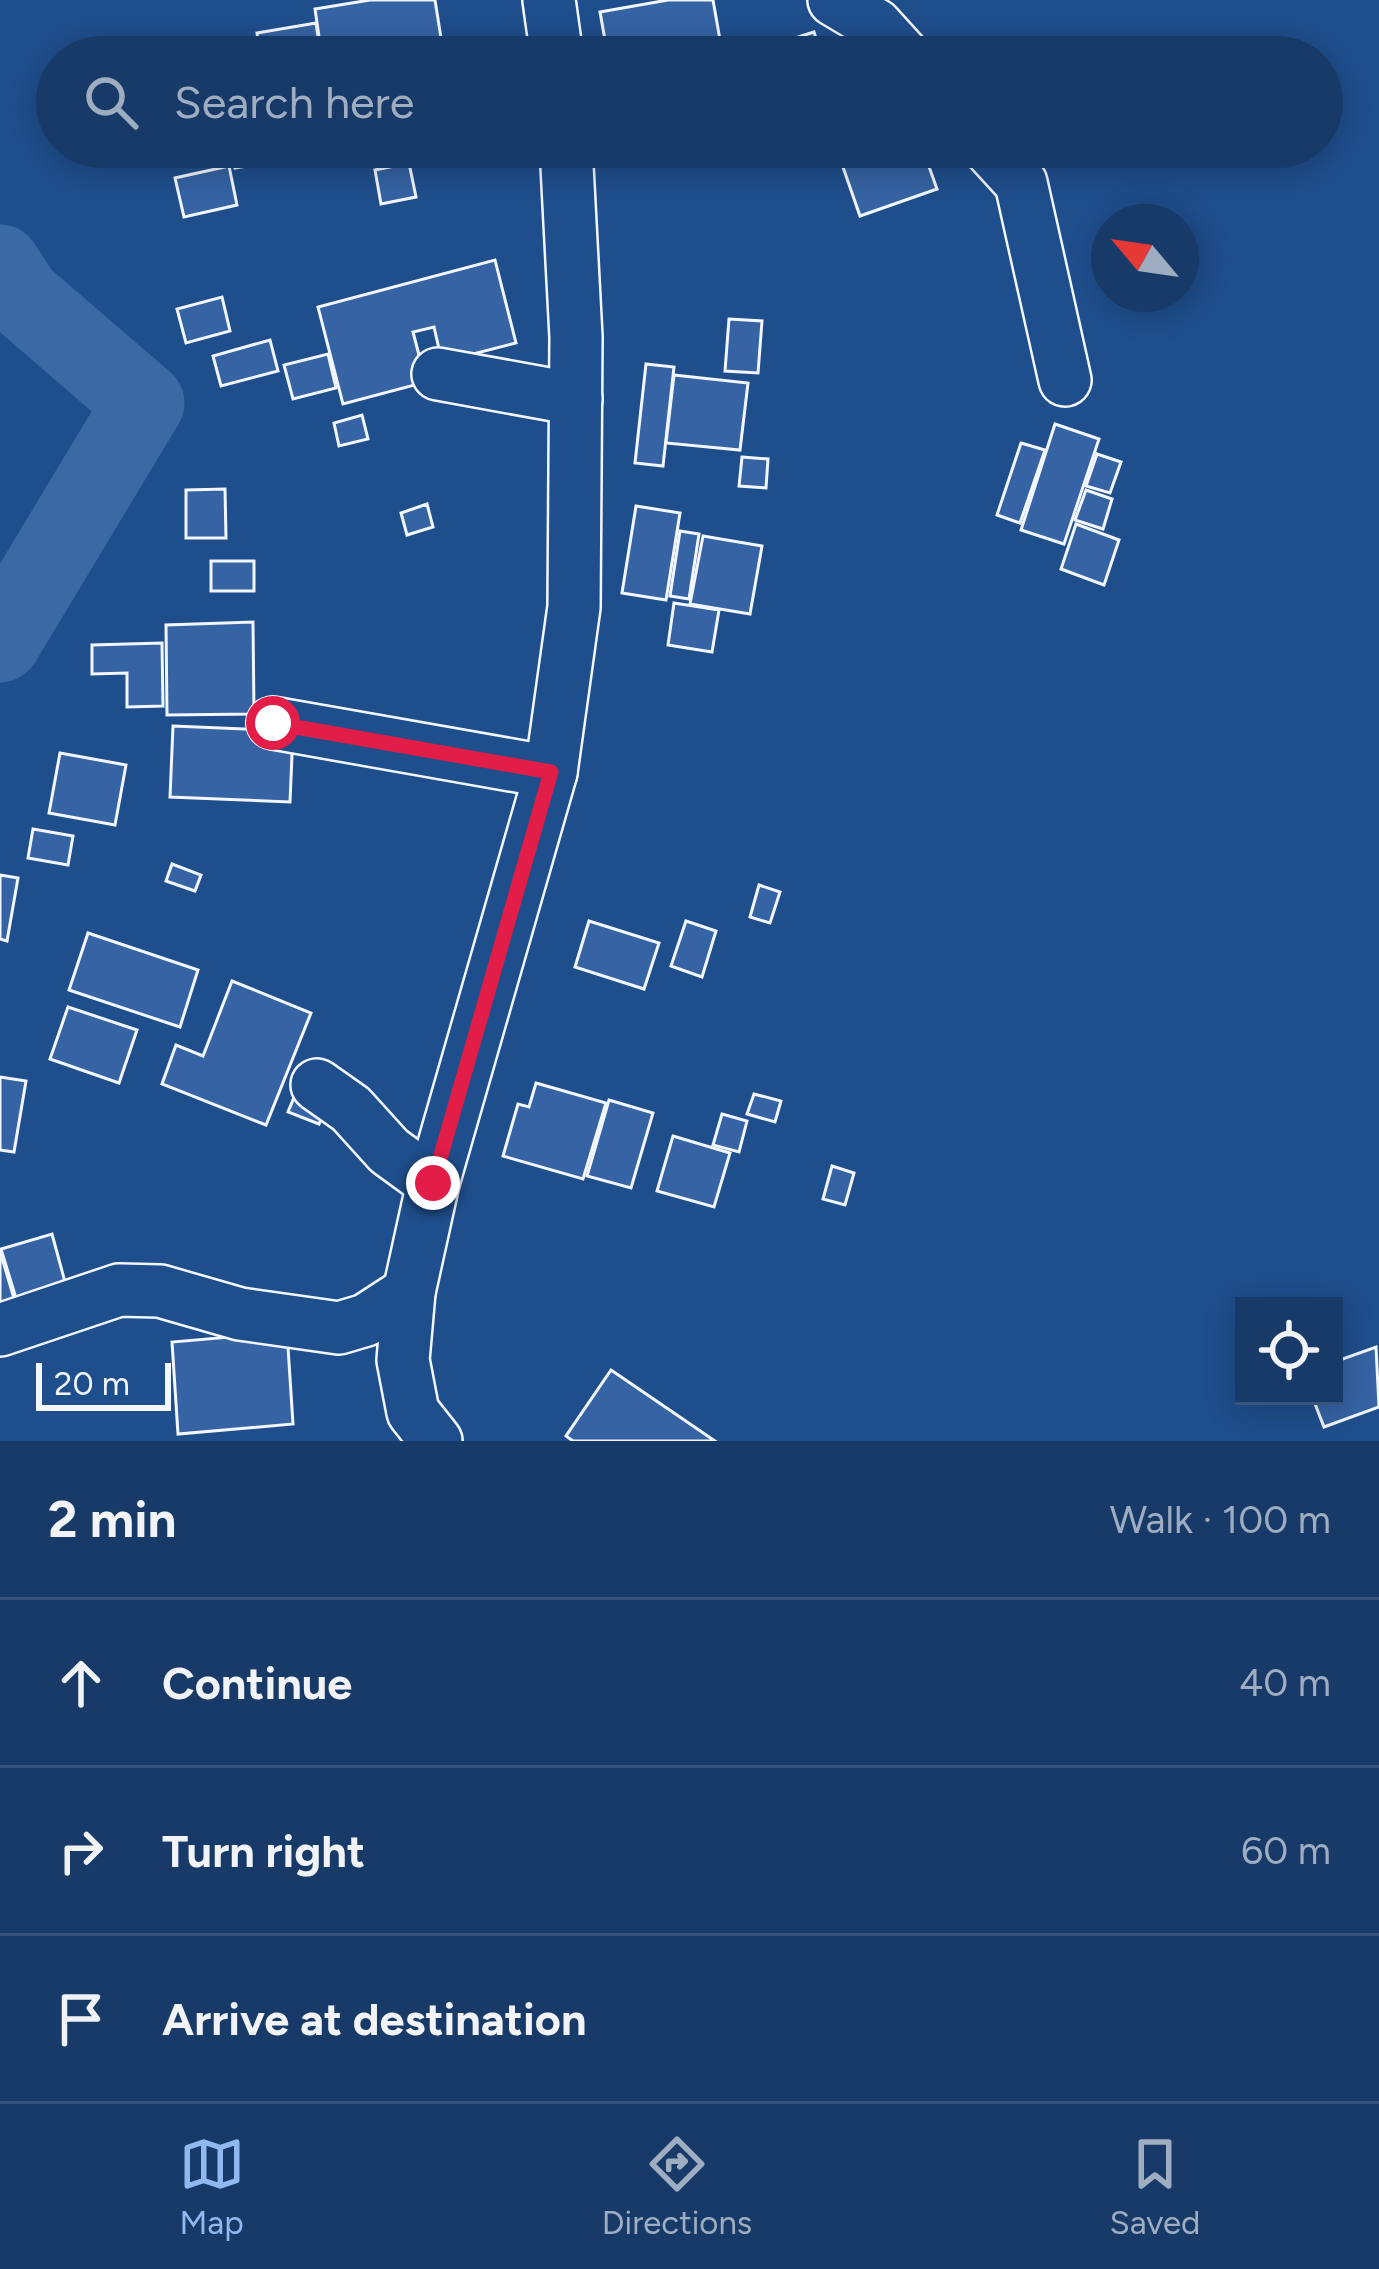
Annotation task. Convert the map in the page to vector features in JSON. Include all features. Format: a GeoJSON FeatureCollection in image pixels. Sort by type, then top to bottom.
{"type":"FeatureCollection","features":[{"type":"Feature","properties":{"kind":"street"},"geometry":{"type":"LineString","coordinates":[[549,0],[554,36]]}},
{"type":"Feature","properties":{"kind":"street"},"geometry":{"type":"LineString","coordinates":[[834,0],[886,36]]}},
{"type":"Feature","properties":{"kind":"street"},"geometry":{"type":"LineString","coordinates":[[427,1438],[413,1412],[404,1360],[410,1292],[433,1183],[551,772],[574,607],[576,399],[567,168]]}},
{"type":"Feature","properties":{"kind":"street"},"geometry":{"type":"LineString","coordinates":[[1007,168],[1021,183],[1065,380]]}},
{"type":"Feature","properties":{"kind":"street"},"geometry":{"type":"LineString","coordinates":[[438,374],[576,399]]}},
{"type":"Feature","properties":{"kind":"street"},"geometry":{"type":"LineString","coordinates":[[273,723],[551,772]]}},
{"type":"Feature","properties":{"kind":"street"},"geometry":{"type":"LineString","coordinates":[[316,1085],[351,1109],[389,1151],[433,1183]]}},
{"type":"Feature","properties":{"kind":"street"},"geometry":{"type":"LineString","coordinates":[[0,1330],[119,1290],[160,1291],[240,1314],[339,1328],[365,1320],[410,1292]]}},
{"type":"Feature","properties":{"kind":"building"},"geometry":{"type":"Polygon","coordinates":[[[370,0],[435,0],[441,36],[319,36],[315,9],[370,0]]]}},
{"type":"Feature","properties":{"kind":"building"},"geometry":{"type":"Polygon","coordinates":[[[668,0],[713,0],[719,36],[604,36],[600,12],[668,0]]]}},
{"type":"Feature","properties":{"kind":"building"},"geometry":{"type":"Polygon","coordinates":[[[316,23],[318,36],[257,36],[316,23]]]}},
{"type":"Feature","properties":{"kind":"building"},"geometry":{"type":"Polygon","coordinates":[[[229,168],[237,205],[184,217],[175,178],[229,168]]]}},
{"type":"Feature","properties":{"kind":"building"},"geometry":{"type":"Polygon","coordinates":[[[410,168],[416,197],[381,204],[375,170],[410,168]]]}},
{"type":"Feature","properties":{"kind":"building"},"geometry":{"type":"Polygon","coordinates":[[[843,168],[930,168],[937,189],[860,216],[843,168]]]}},
{"type":"Feature","properties":{"kind":"building"},"geometry":{"type":"Polygon","coordinates":[[[495,260],[516,343],[442,362],[434,327],[413,332],[426,382],[343,404],[318,307],[495,260]]]}},
{"type":"Feature","properties":{"kind":"building"},"geometry":{"type":"Polygon","coordinates":[[[222,297],[230,331],[186,343],[177,309],[222,297]]]}},
{"type":"Feature","properties":{"kind":"building"},"geometry":{"type":"Polygon","coordinates":[[[729,319],[762,321],[758,373],[725,371],[729,319]]]}},
{"type":"Feature","properties":{"kind":"building"},"geometry":{"type":"Polygon","coordinates":[[[270,340],[278,371],[221,386],[213,356],[270,340]]]}},
{"type":"Feature","properties":{"kind":"building"},"geometry":{"type":"Polygon","coordinates":[[[328,354],[336,388],[293,399],[284,365],[328,354]]]}},
{"type":"Feature","properties":{"kind":"building"},"geometry":{"type":"Polygon","coordinates":[[[646,364],[674,367],[663,466],[635,463],[646,364]]]}},
{"type":"Feature","properties":{"kind":"building"},"geometry":{"type":"Polygon","coordinates":[[[674,375],[748,383],[740,450],[666,443],[674,375]]]}},
{"type":"Feature","properties":{"kind":"building"},"geometry":{"type":"Polygon","coordinates":[[[362,415],[368,439],[339,446],[334,423],[362,415]]]}},
{"type":"Feature","properties":{"kind":"building"},"geometry":{"type":"Polygon","coordinates":[[[1055,424],[1099,439],[1064,544],[1021,530],[1055,424]]]}},
{"type":"Feature","properties":{"kind":"building"},"geometry":{"type":"Polygon","coordinates":[[[1021,443],[1045,450],[1020,523],[997,515],[1021,443]]]}},
{"type":"Feature","properties":{"kind":"building"},"geometry":{"type":"Polygon","coordinates":[[[1097,454],[1121,462],[1110,493],[1086,486],[1097,454]]]}},
{"type":"Feature","properties":{"kind":"building"},"geometry":{"type":"Polygon","coordinates":[[[742,457],[768,459],[766,488],[739,486],[742,457]]]}},
{"type":"Feature","properties":{"kind":"building"},"geometry":{"type":"Polygon","coordinates":[[[225,489],[226,538],[186,538],[186,490],[225,489]]]}},
{"type":"Feature","properties":{"kind":"building"},"geometry":{"type":"Polygon","coordinates":[[[1086,490],[1112,499],[1103,529],[1075,520],[1086,490]]]}},
{"type":"Feature","properties":{"kind":"building"},"geometry":{"type":"Polygon","coordinates":[[[427,504],[433,527],[407,535],[401,513],[427,504]]]}},
{"type":"Feature","properties":{"kind":"building"},"geometry":{"type":"Polygon","coordinates":[[[636,506],[680,513],[666,600],[622,593],[636,506]]]}},
{"type":"Feature","properties":{"kind":"building"},"geometry":{"type":"Polygon","coordinates":[[[1076,524],[1119,540],[1104,585],[1061,569],[1076,524]]]}},
{"type":"Feature","properties":{"kind":"building"},"geometry":{"type":"Polygon","coordinates":[[[680,531],[699,534],[689,599],[670,596],[680,531]]]}},
{"type":"Feature","properties":{"kind":"building"},"geometry":{"type":"Polygon","coordinates":[[[703,536],[762,546],[750,614],[690,604],[703,536]]]}},
{"type":"Feature","properties":{"kind":"building"},"geometry":{"type":"Polygon","coordinates":[[[211,561],[254,561],[254,591],[211,591],[211,561]]]}},
{"type":"Feature","properties":{"kind":"building"},"geometry":{"type":"Polygon","coordinates":[[[674,603],[719,610],[712,652],[668,645],[674,603]]]}},
{"type":"Feature","properties":{"kind":"building"},"geometry":{"type":"Polygon","coordinates":[[[253,622],[254,714],[167,715],[166,625],[253,622]]]}},
{"type":"Feature","properties":{"kind":"building"},"geometry":{"type":"Polygon","coordinates":[[[162,643],[163,706],[127,707],[127,673],[92,674],[92,645],[162,643]]]}},
{"type":"Feature","properties":{"kind":"building"},"geometry":{"type":"Polygon","coordinates":[[[173,726],[293,731],[290,802],[170,797],[173,726]]]}},
{"type":"Feature","properties":{"kind":"building"},"geometry":{"type":"Polygon","coordinates":[[[60,753],[126,765],[115,825],[49,813],[60,753]]]}},
{"type":"Feature","properties":{"kind":"building"},"geometry":{"type":"Polygon","coordinates":[[[33,829],[73,836],[68,865],[28,858],[33,829]]]}},
{"type":"Feature","properties":{"kind":"building"},"geometry":{"type":"Polygon","coordinates":[[[172,864],[201,875],[195,891],[166,881],[172,864]]]}},
{"type":"Feature","properties":{"kind":"building"},"geometry":{"type":"Polygon","coordinates":[[[0,875],[18,878],[7,941],[0,939],[0,875]]]}},
{"type":"Feature","properties":{"kind":"building"},"geometry":{"type":"Polygon","coordinates":[[[759,885],[780,892],[770,923],[750,917],[759,885]]]}},
{"type":"Feature","properties":{"kind":"building"},"geometry":{"type":"Polygon","coordinates":[[[589,921],[659,943],[644,989],[575,967],[589,921]]]}},
{"type":"Feature","properties":{"kind":"building"},"geometry":{"type":"Polygon","coordinates":[[[686,921],[716,931],[702,977],[671,966],[686,921]]]}},
{"type":"Feature","properties":{"kind":"building"},"geometry":{"type":"Polygon","coordinates":[[[88,933],[198,970],[180,1027],[69,990],[88,933]]]}},
{"type":"Feature","properties":{"kind":"building"},"geometry":{"type":"Polygon","coordinates":[[[232,981],[311,1013],[266,1125],[162,1084],[176,1045],[203,1056],[232,981]]]}},
{"type":"Feature","properties":{"kind":"building"},"geometry":{"type":"Polygon","coordinates":[[[68,1007],[137,1030],[119,1083],[50,1059],[68,1007]]]}},
{"type":"Feature","properties":{"kind":"building"},"geometry":{"type":"Polygon","coordinates":[[[0,1077],[26,1081],[14,1152],[0,1150],[0,1077]]]}},
{"type":"Feature","properties":{"kind":"building"},"geometry":{"type":"Polygon","coordinates":[[[300,1083],[330,1096],[319,1124],[288,1112],[300,1083]]]}},
{"type":"Feature","properties":{"kind":"building"},"geometry":{"type":"Polygon","coordinates":[[[536,1083],[606,1103],[583,1179],[503,1156],[518,1104],[529,1107],[536,1083]]]}},
{"type":"Feature","properties":{"kind":"building"},"geometry":{"type":"Polygon","coordinates":[[[754,1094],[781,1101],[775,1122],[747,1114],[754,1094]]]}},
{"type":"Feature","properties":{"kind":"building"},"geometry":{"type":"Polygon","coordinates":[[[609,1100],[653,1113],[631,1188],[587,1176],[609,1100]]]}},
{"type":"Feature","properties":{"kind":"building"},"geometry":{"type":"Polygon","coordinates":[[[722,1114],[747,1121],[739,1152],[713,1145],[722,1114]]]}},
{"type":"Feature","properties":{"kind":"building"},"geometry":{"type":"Polygon","coordinates":[[[673,1136],[730,1153],[714,1207],[657,1191],[673,1136]]]}},
{"type":"Feature","properties":{"kind":"building"},"geometry":{"type":"Polygon","coordinates":[[[832,1166],[854,1173],[845,1205],[823,1199],[832,1166]]]}},
{"type":"Feature","properties":{"kind":"building"},"geometry":{"type":"Polygon","coordinates":[[[52,1234],[68,1293],[19,1308],[1,1249],[52,1234]]]}},
{"type":"Feature","properties":{"kind":"building"},"geometry":{"type":"Polygon","coordinates":[[[0,1251],[18,1312],[0,1317],[0,1251]]]}},
{"type":"Feature","properties":{"kind":"building"},"geometry":{"type":"Polygon","coordinates":[[[287,1332],[293,1424],[178,1434],[172,1342],[287,1332]]]}},
{"type":"Feature","properties":{"kind":"building"},"geometry":{"type":"Polygon","coordinates":[[[1376,1347],[1379,1407],[1324,1427],[1315,1405],[1343,1405],[1343,1359],[1376,1347]]]}},
{"type":"Feature","properties":{"kind":"building"},"geometry":{"type":"Polygon","coordinates":[[[611,1370],[715,1441],[573,1441],[566,1436],[611,1370]]]}},
{"type":"Feature","properties":{"kind":"waterway"},"geometry":{"type":"LineString","coordinates":[[0,265],[21,297],[144,403],[0,642]]}},
{"type":"Feature","properties":{"kind":"route"},"geometry":{"type":"LineString","coordinates":[[273,723],[551,772],[433,1183]]}}]}
